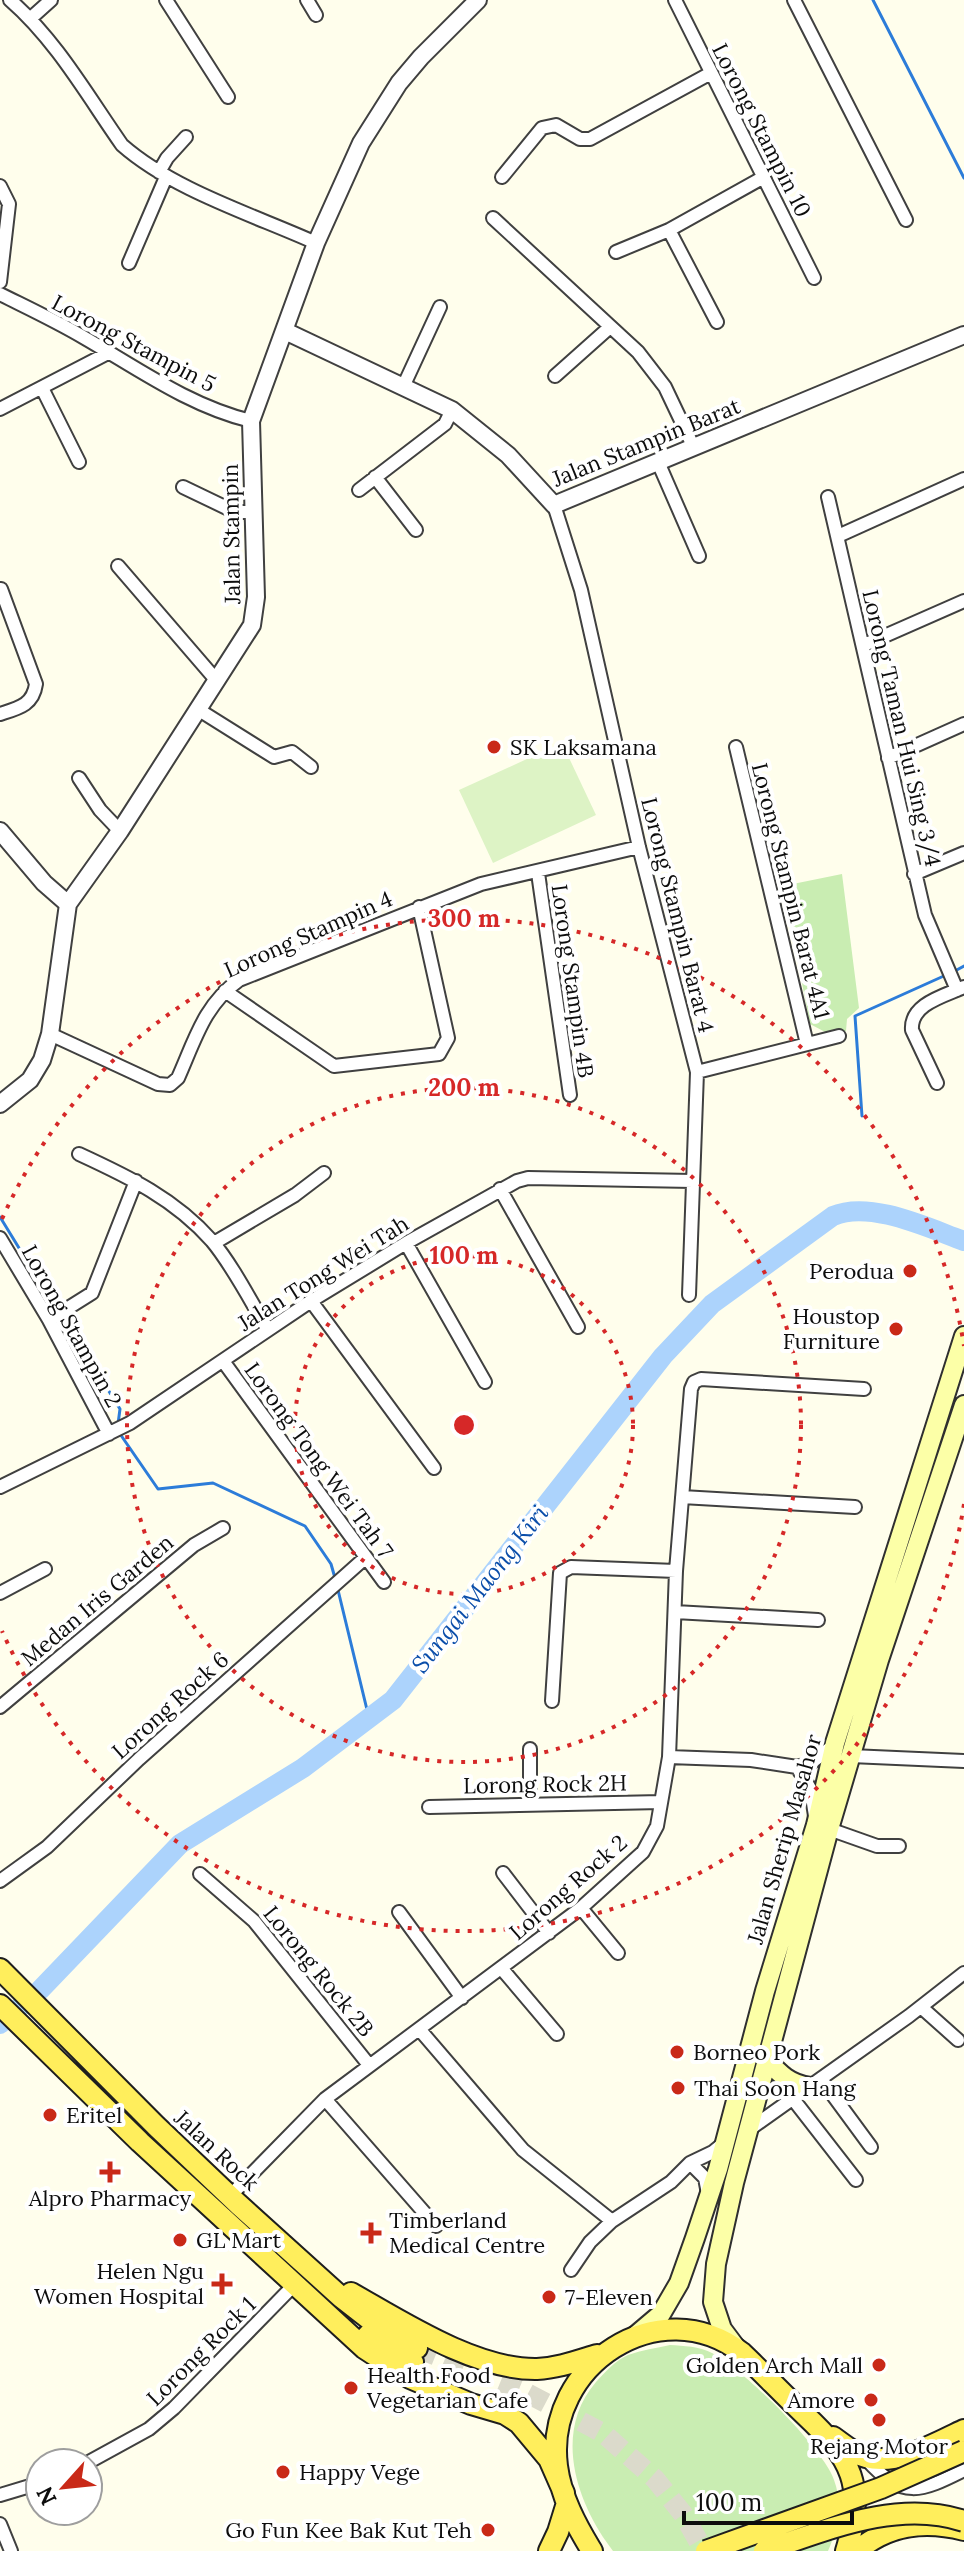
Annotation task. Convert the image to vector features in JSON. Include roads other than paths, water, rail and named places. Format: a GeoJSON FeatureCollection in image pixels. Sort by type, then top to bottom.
{"type":"FeatureCollection","features":[{"type":"Feature","properties":{"kind":"main road","name":"Jalan Sherip Masahor"},"geometry":{"type":"LineString","coordinates":[[737,2349],[722,2329],[713,2302],[716,2264],[823,1827],[835,1743],[964,1336]]}},
{"type":"Feature","properties":{"kind":"main road","name":"Jalan Sherip Masahor"},"geometry":{"type":"LineString","coordinates":[[630,2340],[661,2314],[679,2283],[726,2141],[765,1991],[823,1827],[820,1822],[838,1761],[851,1756],[879,1660],[964,1405]]}},
{"type":"Feature","properties":{"kind":"main road","name":"Jalan Rock"},"geometry":{"type":"LineString","coordinates":[[4,1973],[230,2196],[415,2355],[388,2348],[295,2284]]}},
{"type":"Feature","properties":{"kind":"main road","name":"Jalan Rock"},"geometry":{"type":"LineString","coordinates":[[0,2005],[140,2142],[364,2348],[391,2367],[435,2390],[505,2414],[519,2423],[549,2459],[592,2551]]}},
{"type":"Feature","properties":{"kind":"main road"},"geometry":{"type":"LineString","coordinates":[[766,2059],[797,2085],[815,2083]]}},
{"type":"Feature","properties":{"kind":"main road"},"geometry":{"type":"LineString","coordinates":[[326,2281],[448,2345],[507,2367],[538,2369],[608,2351]]}},
{"type":"Feature","properties":{"kind":"main road"},"geometry":{"type":"LineString","coordinates":[[549,2551],[558,2532],[566,2498],[557,2452],[559,2429],[566,2402],[589,2365],[630,2340],[658,2332],[690,2330],[718,2337],[737,2349],[817,2425],[842,2454],[854,2486],[856,2508],[846,2551]]}},
{"type":"Feature","properties":{"kind":"main road"},"geometry":{"type":"LineString","coordinates":[[817,2425],[864,2457],[883,2460],[964,2430]]}},
{"type":"Feature","properties":{"kind":"main road"},"geometry":{"type":"LineString","coordinates":[[706,2551],[881,2488],[964,2451]]}},
{"type":"Feature","properties":{"kind":"main road"},"geometry":{"type":"LineString","coordinates":[[764,2551],[869,2518],[924,2514],[964,2521]]}},
{"type":"Feature","properties":{"kind":"main road"},"geometry":{"type":"LineString","coordinates":[[857,2551],[883,2533],[897,2528],[940,2525],[964,2530]]}},
{"type":"Feature","properties":{"kind":"street"},"geometry":{"type":"LineString","coordinates":[[10,0],[31,18],[122,145],[162,174],[316,243]]}},
{"type":"Feature","properties":{"kind":"street"},"geometry":{"type":"LineString","coordinates":[[31,18],[51,0]]}},
{"type":"Feature","properties":{"kind":"street"},"geometry":{"type":"LineString","coordinates":[[166,0],[228,97]]}},
{"type":"Feature","properties":{"kind":"street"},"geometry":{"type":"LineString","coordinates":[[307,0],[316,15]]}},
{"type":"Feature","properties":{"kind":"street","name":"Jalan Stampin"},"geometry":{"type":"LineString","coordinates":[[0,1104],[30,1080],[42,1060],[50,1034],[68,904],[120,831],[246,638],[255,612],[251,421],[316,243],[361,143],[399,83],[478,0]]}},
{"type":"Feature","properties":{"kind":"street","name":"Lorong Stampin 10"},"geometry":{"type":"LineString","coordinates":[[675,0],[814,278]]}},
{"type":"Feature","properties":{"kind":"street"},"geometry":{"type":"LineString","coordinates":[[794,0],[906,220]]}},
{"type":"Feature","properties":{"kind":"street"},"geometry":{"type":"LineString","coordinates":[[502,177],[542,128],[556,125],[580,139],[590,139],[711,73]]}},
{"type":"Feature","properties":{"kind":"street"},"geometry":{"type":"LineString","coordinates":[[129,263],[167,158],[186,137]]}},
{"type":"Feature","properties":{"kind":"street"},"geometry":{"type":"LineString","coordinates":[[616,252],[669,230],[764,177]]}},
{"type":"Feature","properties":{"kind":"street"},"geometry":{"type":"LineString","coordinates":[[0,186],[9,204],[0,282]]}},
{"type":"Feature","properties":{"kind":"street"},"geometry":{"type":"LineString","coordinates":[[493,218],[638,352],[665,387],[694,448]]}},
{"type":"Feature","properties":{"kind":"street"},"geometry":{"type":"LineString","coordinates":[[669,230],[717,322]]}},
{"type":"Feature","properties":{"kind":"street","name":"Lorong Stampin 5"},"geometry":{"type":"LineString","coordinates":[[0,294],[142,375],[228,415],[251,421]]}},
{"type":"Feature","properties":{"kind":"street"},"geometry":{"type":"LineString","coordinates":[[403,387],[440,307]]}},
{"type":"Feature","properties":{"kind":"street"},"geometry":{"type":"LineString","coordinates":[[555,376],[610,327]]}},
{"type":"Feature","properties":{"kind":"street","name":"Jalan Stampin Barat"},"geometry":{"type":"LineString","coordinates":[[285,331],[452,410],[508,455],[554,505],[964,335]]}},
{"type":"Feature","properties":{"kind":"street"},"geometry":{"type":"LineString","coordinates":[[0,409],[108,353]]}},
{"type":"Feature","properties":{"kind":"street"},"geometry":{"type":"LineString","coordinates":[[42,388],[79,462]]}},
{"type":"Feature","properties":{"kind":"street"},"geometry":{"type":"LineString","coordinates":[[359,490],[445,424],[452,410]]}},
{"type":"Feature","properties":{"kind":"street"},"geometry":{"type":"LineString","coordinates":[[658,462],[699,556]]}},
{"type":"Feature","properties":{"kind":"street"},"geometry":{"type":"LineString","coordinates":[[375,477],[416,530]]}},
{"type":"Feature","properties":{"kind":"street"},"geometry":{"type":"LineString","coordinates":[[838,536],[964,479]]}},
{"type":"Feature","properties":{"kind":"street"},"geometry":{"type":"LineString","coordinates":[[183,487],[235,512],[253,512]]}},
{"type":"Feature","properties":{"kind":"street","name":"Lorong Taman Hui Sing 3/4"},"geometry":{"type":"LineString","coordinates":[[828,497],[914,874],[944,965],[958,987]]}},
{"type":"Feature","properties":{"kind":"street","name":"Lorong Stampin Barat 4"},"geometry":{"type":"LineString","coordinates":[[554,505],[581,590],[639,847],[697,1072],[689,1295]]}},
{"type":"Feature","properties":{"kind":"street"},"geometry":{"type":"LineString","coordinates":[[118,566],[217,681]]}},
{"type":"Feature","properties":{"kind":"street"},"geometry":{"type":"LineString","coordinates":[[0,714],[26,705],[34,696],[36,684],[1,589]]}},
{"type":"Feature","properties":{"kind":"street"},"geometry":{"type":"LineString","coordinates":[[864,645],[964,601]]}},
{"type":"Feature","properties":{"kind":"street"},"geometry":{"type":"LineString","coordinates":[[199,710],[274,757],[292,752],[311,767]]}},
{"type":"Feature","properties":{"kind":"street"},"geometry":{"type":"LineString","coordinates":[[888,758],[964,724]]}},
{"type":"Feature","properties":{"kind":"street","name":"Lorong Stampin Barat 4A1"},"geometry":{"type":"LineString","coordinates":[[736,747],[807,1044]]}},
{"type":"Feature","properties":{"kind":"street"},"geometry":{"type":"LineString","coordinates":[[79,778],[100,810],[120,831]]}},
{"type":"Feature","properties":{"kind":"street"},"geometry":{"type":"LineString","coordinates":[[0,831],[44,883],[68,904]]}},
{"type":"Feature","properties":{"kind":"street","name":"Lorong Stampin 4"},"geometry":{"type":"LineString","coordinates":[[50,1034],[158,1084],[170,1085],[178,1078],[209,1008],[239,980],[481,884],[639,847]]}},
{"type":"Feature","properties":{"kind":"street"},"geometry":{"type":"LineString","coordinates":[[914,874],[964,853]]}},
{"type":"Feature","properties":{"kind":"street","name":"Lorong Stampin 4B"},"geometry":{"type":"LineString","coordinates":[[538,873],[570,1095]]}},
{"type":"Feature","properties":{"kind":"street"},"geometry":{"type":"LineString","coordinates":[[225,991],[334,1066],[439,1054],[448,1038],[419,907]]}},
{"type":"Feature","properties":{"kind":"street"},"geometry":{"type":"LineString","coordinates":[[937,1083],[911,1022],[922,1007],[958,987]]}},
{"type":"Feature","properties":{"kind":"street"},"geometry":{"type":"LineString","coordinates":[[697,1072],[839,1036]]}},
{"type":"Feature","properties":{"kind":"street"},"geometry":{"type":"LineString","coordinates":[[79,1154],[136,1181],[181,1210],[214,1243],[268,1330]]}},
{"type":"Feature","properties":{"kind":"street"},"geometry":{"type":"LineString","coordinates":[[214,1243],[295,1195],[324,1173]]}},
{"type":"Feature","properties":{"kind":"street","name":"Jalan Tong Wei Tah"},"geometry":{"type":"LineString","coordinates":[[0,1487],[130,1423],[311,1301],[500,1189],[528,1178],[693,1181]]}},
{"type":"Feature","properties":{"kind":"street"},"geometry":{"type":"LineString","coordinates":[[53,1318],[92,1293],[136,1181]]}},
{"type":"Feature","properties":{"kind":"street"},"geometry":{"type":"LineString","coordinates":[[500,1189],[578,1327]]}},
{"type":"Feature","properties":{"kind":"street","name":"Lorong Stampin 2"},"geometry":{"type":"LineString","coordinates":[[0,1238],[53,1318],[112,1432]]}},
{"type":"Feature","properties":{"kind":"street"},"geometry":{"type":"LineString","coordinates":[[406,1243],[485,1382]]}},
{"type":"Feature","properties":{"kind":"street"},"geometry":{"type":"LineString","coordinates":[[311,1301],[434,1468]]}},
{"type":"Feature","properties":{"kind":"street","name":"Lorong Tong Wei Tah 7"},"geometry":{"type":"LineString","coordinates":[[223,1361],[384,1582]]}},
{"type":"Feature","properties":{"kind":"street","name":"Lorong Rock 2"},"geometry":{"type":"LineString","coordinates":[[230,2196],[325,2099],[549,1933],[643,1852],[657,1826],[669,1757],[676,1571],[694,1382],[701,1379],[864,1389]]}},
{"type":"Feature","properties":{"kind":"street"},"geometry":{"type":"LineString","coordinates":[[682,1497],[855,1507]]}},
{"type":"Feature","properties":{"kind":"street","name":"Medan Iris Garden"},"geometry":{"type":"LineString","coordinates":[[0,1707],[194,1545],[223,1528]]}},
{"type":"Feature","properties":{"kind":"street","name":"Lorong Rock 6"},"geometry":{"type":"LineString","coordinates":[[0,1881],[47,1847],[130,1767],[365,1558]]}},
{"type":"Feature","properties":{"kind":"street"},"geometry":{"type":"LineString","coordinates":[[552,1701],[560,1573],[571,1567],[676,1571]]}},
{"type":"Feature","properties":{"kind":"street"},"geometry":{"type":"LineString","coordinates":[[0,1593],[45,1569]]}},
{"type":"Feature","properties":{"kind":"street"},"geometry":{"type":"LineString","coordinates":[[675,1612],[818,1620]]}},
{"type":"Feature","properties":{"kind":"street"},"geometry":{"type":"LineString","coordinates":[[669,1757],[751,1760],[797,1767],[825,1754],[835,1743]]}},
{"type":"Feature","properties":{"kind":"street"},"geometry":{"type":"LineString","coordinates":[[530,1749],[530,1805]]}},
{"type":"Feature","properties":{"kind":"street"},"geometry":{"type":"LineString","coordinates":[[851,1756],[964,1761]]}},
{"type":"Feature","properties":{"kind":"street"},"geometry":{"type":"LineString","coordinates":[[797,1767],[811,1790],[823,1827],[877,1846],[899,1846]]}},
{"type":"Feature","properties":{"kind":"street","name":"Lorong Rock 2H"},"geometry":{"type":"LineString","coordinates":[[429,1807],[661,1802]]}},
{"type":"Feature","properties":{"kind":"street"},"geometry":{"type":"LineString","coordinates":[[503,1873],[549,1933]]}},
{"type":"Feature","properties":{"kind":"street","name":"Lorong Rock 2B"},"geometry":{"type":"LineString","coordinates":[[200,1874],[254,1921],[369,2065]]}},
{"type":"Feature","properties":{"kind":"street"},"geometry":{"type":"LineString","coordinates":[[581,1908],[618,1953]]}},
{"type":"Feature","properties":{"kind":"street"},"geometry":{"type":"LineString","coordinates":[[399,1912],[462,1998]]}},
{"type":"Feature","properties":{"kind":"street"},"geometry":{"type":"LineString","coordinates":[[502,1969],[557,2034]]}},
{"type":"Feature","properties":{"kind":"street"},"geometry":{"type":"LineString","coordinates":[[747,2131],[964,1973]]}},
{"type":"Feature","properties":{"kind":"street"},"geometry":{"type":"LineString","coordinates":[[921,2007],[958,2040]]}},
{"type":"Feature","properties":{"kind":"street"},"geometry":{"type":"LineString","coordinates":[[420,2030],[523,2150],[612,2221]]}},
{"type":"Feature","properties":{"kind":"street"},"geometry":{"type":"LineString","coordinates":[[815,2083],[871,2147]]}},
{"type":"Feature","properties":{"kind":"street"},"geometry":{"type":"LineString","coordinates":[[325,2099],[436,2226]]}},
{"type":"Feature","properties":{"kind":"street"},"geometry":{"type":"LineString","coordinates":[[793,2099],[856,2180]]}},
{"type":"Feature","properties":{"kind":"street"},"geometry":{"type":"LineString","coordinates":[[571,2270],[590,2242],[612,2221],[671,2182],[690,2163],[713,2152],[726,2141]]}},
{"type":"Feature","properties":{"kind":"street"},"geometry":{"type":"LineString","coordinates":[[690,2163],[705,2178],[708,2198]]}},
{"type":"Feature","properties":{"kind":"street","name":"Lorong Rock 1"},"geometry":{"type":"LineString","coordinates":[[104,2454],[149,2429],[174,2408],[295,2284]]}},
{"type":"Feature","properties":{"kind":"street"},"geometry":{"type":"LineString","coordinates":[[864,2457],[902,2488],[915,2490],[934,2485],[964,2470]]}},
{"type":"Feature","properties":{"kind":"street"},"geometry":{"type":"LineString","coordinates":[[0,2495],[24,2488]]}},
{"type":"Feature","properties":{"kind":"street"},"geometry":{"type":"LineString","coordinates":[[0,2524],[11,2551]]}},
{"type":"Feature","properties":{"kind":"waterway"},"geometry":{"type":"LineString","coordinates":[[873,0],[964,178]]}},
{"type":"Feature","properties":{"kind":"waterway"},"geometry":{"type":"LineString","coordinates":[[953,972],[964,966]]}},
{"type":"Feature","properties":{"kind":"waterway"},"geometry":{"type":"LineString","coordinates":[[862,1116],[855,1016],[946,975]]}},
{"type":"Feature","properties":{"kind":"waterway","name":"Sungai Maong Kiri"},"geometry":{"type":"LineString","coordinates":[[0,2024],[40,1990],[180,1844],[303,1768],[393,1700],[663,1356],[712,1304],[833,1216],[848,1212],[881,1213],[964,1241]]}},
{"type":"Feature","properties":{"kind":"waterway"},"geometry":{"type":"LineString","coordinates":[[0,1217],[57,1310]]}},
{"type":"Feature","properties":{"kind":"waterway"},"geometry":{"type":"LineString","coordinates":[[62,1316],[120,1409],[118,1424]]}},
{"type":"Feature","properties":{"kind":"waterway"},"geometry":{"type":"LineString","coordinates":[[118,1431],[158,1489],[213,1483],[305,1526],[331,1564],[335,1578]]}},
{"type":"Feature","properties":{"kind":"waterway"},"geometry":{"type":"LineString","coordinates":[[338,1590],[369,1718]]}},
{"type":"Feature","properties":{"kind":"tunnel"},"geometry":{"type":"LineString","coordinates":[[417,2348],[521,2390],[603,2433],[655,2479],[683,2514],[704,2551]]}},
{"type":"Feature","properties":{"kind":"place","name":"SK Laksamana"},"geometry":{"type":"Point","coordinates":[494,747]}},
{"type":"Feature","properties":{"kind":"place","name":"Perodua"},"geometry":{"type":"Point","coordinates":[910,1271]}},
{"type":"Feature","properties":{"kind":"place","name":"Houstop Furniture"},"geometry":{"type":"Point","coordinates":[896,1329]}},
{"type":"Feature","properties":{"kind":"place","name":"Borneo Pork"},"geometry":{"type":"Point","coordinates":[677,2052]}},
{"type":"Feature","properties":{"kind":"place","name":"Thai Soon Hang"},"geometry":{"type":"Point","coordinates":[678,2088]}},
{"type":"Feature","properties":{"kind":"place","name":"Eritel"},"geometry":{"type":"Point","coordinates":[50,2115]}},
{"type":"Feature","properties":{"kind":"place","name":"Alpro Pharmacy"},"geometry":{"type":"Point","coordinates":[110,2172]}},
{"type":"Feature","properties":{"kind":"place","name":"Timberland Medical Centre"},"geometry":{"type":"Point","coordinates":[371,2233]}},
{"type":"Feature","properties":{"kind":"place","name":"GL Mart"},"geometry":{"type":"Point","coordinates":[180,2240]}},
{"type":"Feature","properties":{"kind":"place","name":"Helen Ngu Women Hospital"},"geometry":{"type":"Point","coordinates":[222,2284]}},
{"type":"Feature","properties":{"kind":"place","name":"7-Eleven"},"geometry":{"type":"Point","coordinates":[549,2297]}},
{"type":"Feature","properties":{"kind":"place","name":"Golden Arch Mall"},"geometry":{"type":"Point","coordinates":[879,2365]}},
{"type":"Feature","properties":{"kind":"place","name":"Health Food Vegetarian Cafe"},"geometry":{"type":"Point","coordinates":[351,2388]}},
{"type":"Feature","properties":{"kind":"place","name":"Amore"},"geometry":{"type":"Point","coordinates":[871,2400]}},
{"type":"Feature","properties":{"kind":"place","name":"Rejang Motor"},"geometry":{"type":"Point","coordinates":[879,2420]}},
{"type":"Feature","properties":{"kind":"place","name":"Happy Vege"},"geometry":{"type":"Point","coordinates":[283,2472]}},
{"type":"Feature","properties":{"kind":"place","name":"Go Fun Kee Bak Kut Teh"},"geometry":{"type":"Point","coordinates":[488,2530]}}]}
